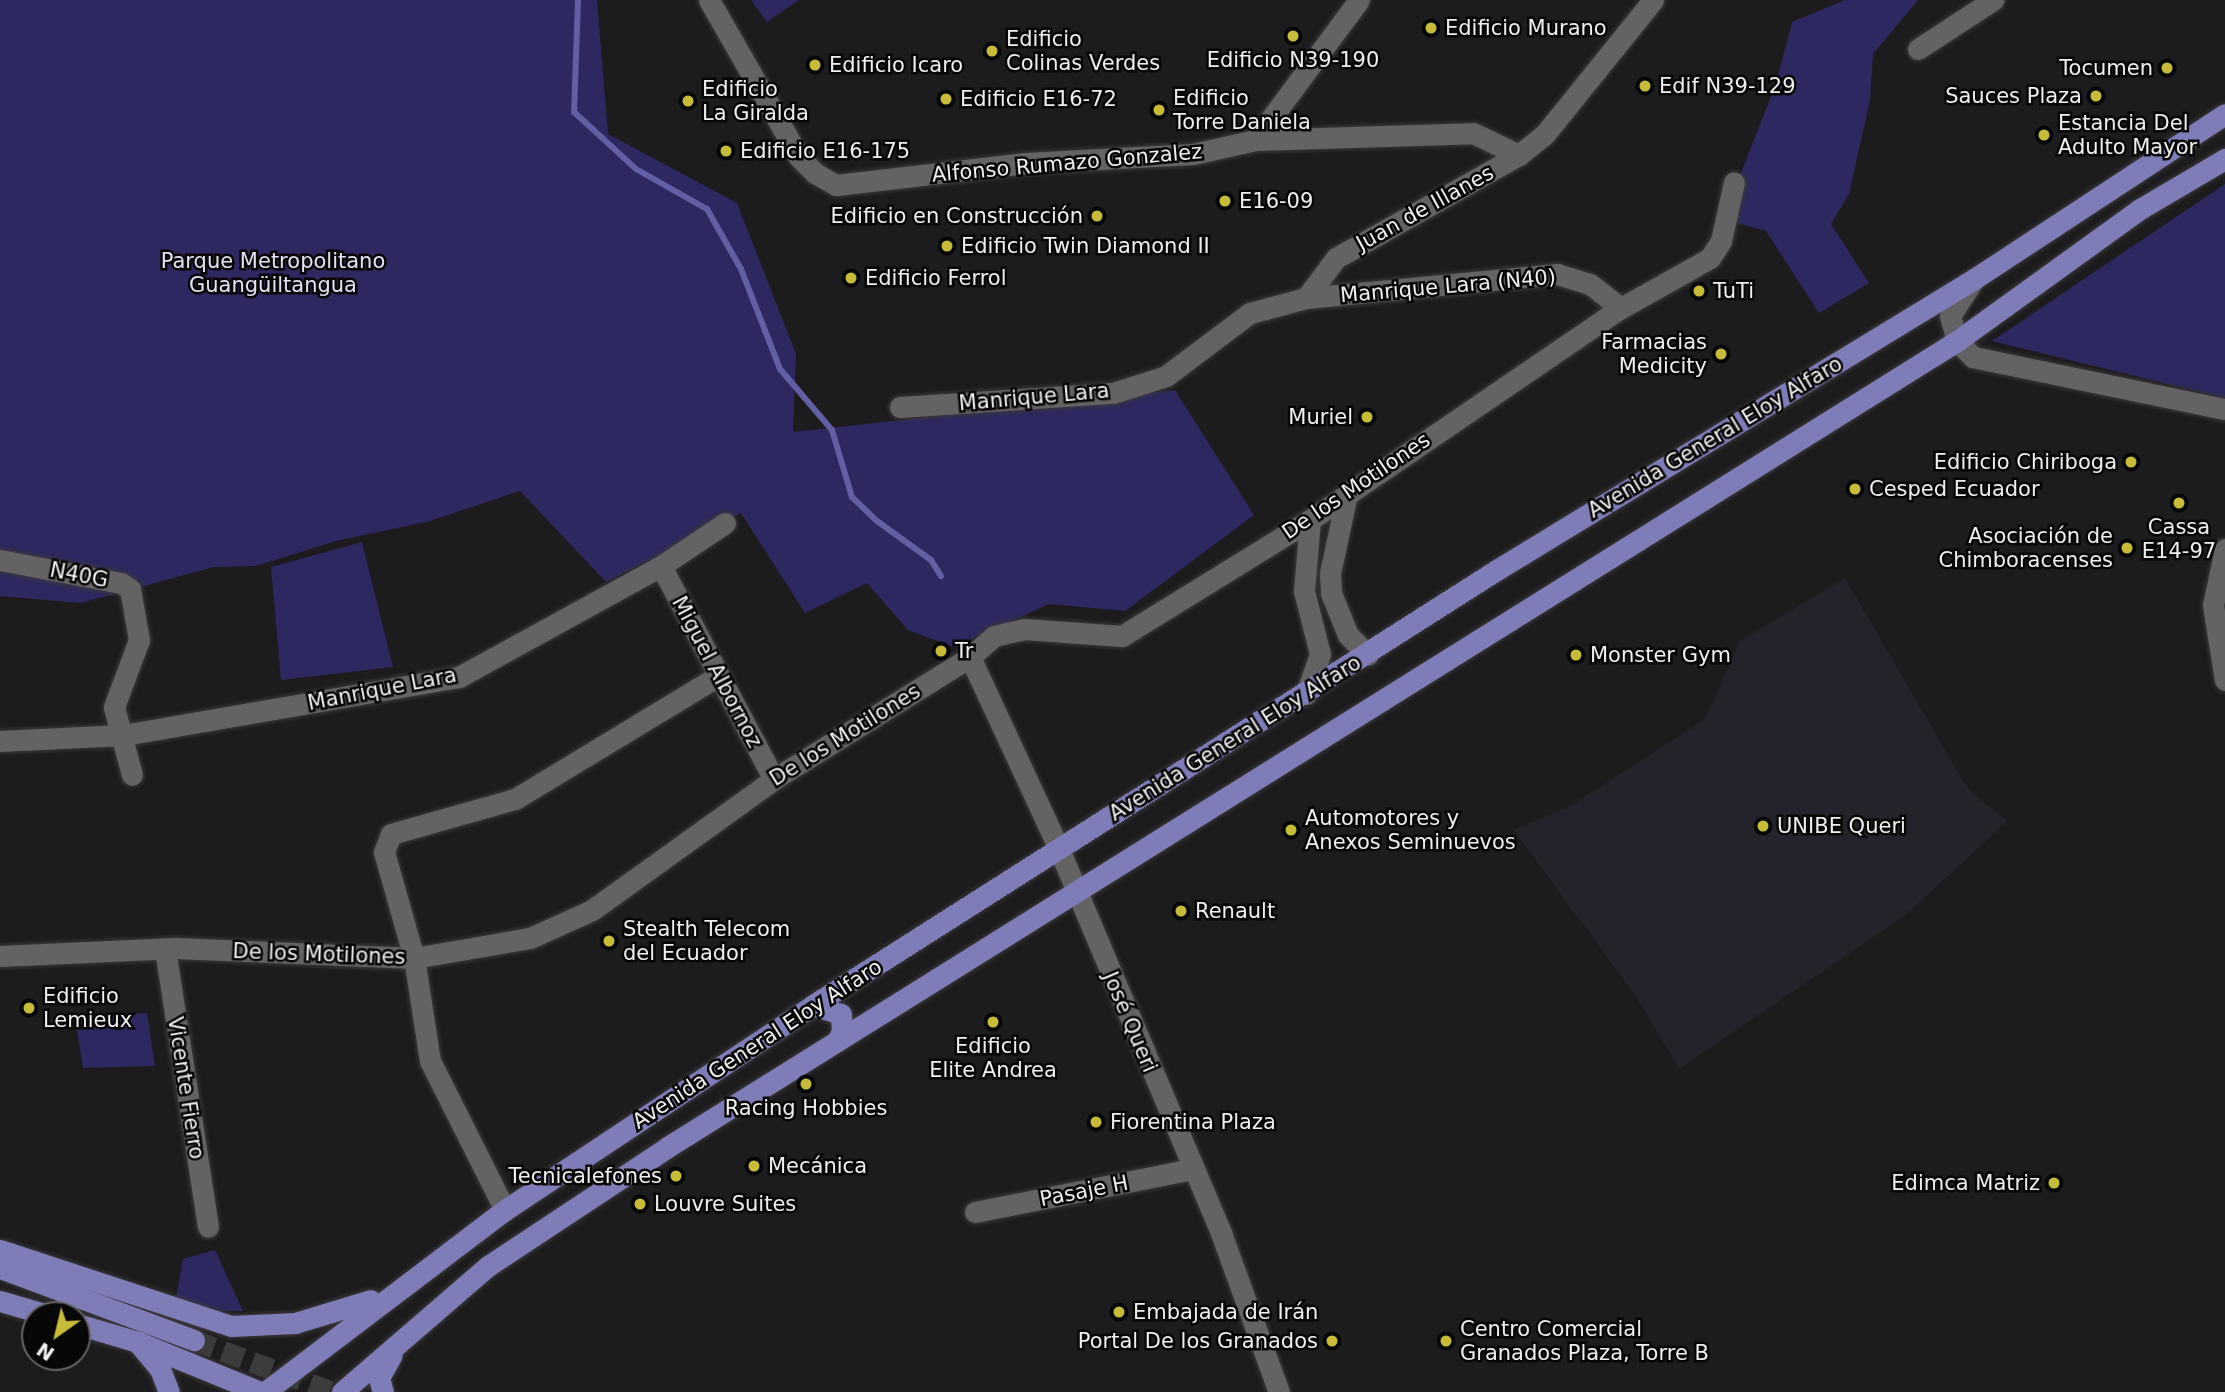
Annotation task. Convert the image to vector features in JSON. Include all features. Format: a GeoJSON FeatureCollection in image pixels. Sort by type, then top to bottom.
{"type":"FeatureCollection","features":[{"type":"Feature","properties":{"kind":"main road","name":"Avenida General Eloy Alfaro"},"geometry":{"type":"LineString","coordinates":[[265,1392],[505,1210],[813,1005],[1368,655],[1495,571],[1973,279],[2225,114]]}},
{"type":"Feature","properties":{"kind":"main road","name":"Avenida General Eloy Alfaro"},"geometry":{"type":"LineString","coordinates":[[342,1392],[488,1266],[838,1040],[1957,341],[2140,209],[2225,159]]}},
{"type":"Feature","properties":{"kind":"main road"},"geometry":{"type":"LineString","coordinates":[[813,1005],[841,1014],[838,1040]]}},
{"type":"Feature","properties":{"kind":"main road"},"geometry":{"type":"LineString","coordinates":[[0,1250],[230,1326],[254,1328],[340,1313],[407,1282]]}},
{"type":"Feature","properties":{"kind":"main road"},"geometry":{"type":"LineString","coordinates":[[0,1268],[194,1340]]}},
{"type":"Feature","properties":{"kind":"main road"},"geometry":{"type":"LineString","coordinates":[[0,1301],[21,1307]]}},
{"type":"Feature","properties":{"kind":"main road"},"geometry":{"type":"LineString","coordinates":[[91,1328],[138,1342],[260,1392]]}},
{"type":"Feature","properties":{"kind":"main road"},"geometry":{"type":"LineString","coordinates":[[383,1392],[379,1378],[405,1336]]}},
{"type":"Feature","properties":{"kind":"main road"},"geometry":{"type":"LineString","coordinates":[[138,1342],[160,1369],[169,1392]]}},
{"type":"Feature","properties":{"kind":"street","name":"Alfonso Rumazo Gonzalez"},"geometry":{"type":"LineString","coordinates":[[709,0],[799,157],[815,173],[836,185],[1026,163],[1193,154],[1255,140],[1473,133],[1519,155]]}},
{"type":"Feature","properties":{"kind":"street"},"geometry":{"type":"LineString","coordinates":[[1255,140],[1359,0]]}},
{"type":"Feature","properties":{"kind":"street","name":"Juan de Illanes"},"geometry":{"type":"LineString","coordinates":[[1306,298],[1336,258],[1519,155],[1545,134],[1653,0]]}},
{"type":"Feature","properties":{"kind":"street"},"geometry":{"type":"LineString","coordinates":[[1918,49],[1993,0]]}},
{"type":"Feature","properties":{"kind":"street","name":"De los Motilones"},"geometry":{"type":"LineString","coordinates":[[0,956],[165,949],[414,958],[530,938],[592,910],[774,779],[970,657],[1007,629],[1122,636],[1310,520],[1621,308],[1710,258],[1721,241],[1734,182]]}},
{"type":"Feature","properties":{"kind":"street","name":"Manrique Lara (N40)"},"geometry":{"type":"LineString","coordinates":[[1306,298],[1558,274],[1590,284],[1621,308]]}},
{"type":"Feature","properties":{"kind":"street"},"geometry":{"type":"LineString","coordinates":[[1973,279],[1950,316],[1957,341],[1973,357],[1994,365],[2225,409]]}},
{"type":"Feature","properties":{"kind":"street","name":"Manrique Lara"},"geometry":{"type":"LineString","coordinates":[[900,407],[1113,393],[1166,376],[1250,313],[1306,298]]}},
{"type":"Feature","properties":{"kind":"street"},"geometry":{"type":"LineString","coordinates":[[1347,494],[1330,573],[1331,593],[1348,635],[1368,655]]}},
{"type":"Feature","properties":{"kind":"street"},"geometry":{"type":"LineString","coordinates":[[1306,694],[1320,653],[1304,591],[1310,520]]}},
{"type":"Feature","properties":{"kind":"street","name":"Manrique Lara"},"geometry":{"type":"LineString","coordinates":[[0,741],[123,735],[459,677],[661,566],[725,523]]}},
{"type":"Feature","properties":{"kind":"street"},"geometry":{"type":"LineString","coordinates":[[2225,549],[2213,605],[2225,680]]}},
{"type":"Feature","properties":{"kind":"street","name":"N40G"},"geometry":{"type":"LineString","coordinates":[[0,559],[121,583],[130,589],[139,640],[114,707],[123,735]]}},
{"type":"Feature","properties":{"kind":"street","name":"Miguel Albornoz"},"geometry":{"type":"LineString","coordinates":[[661,566],[774,779]]}},
{"type":"Feature","properties":{"kind":"street","name":"José Queri"},"geometry":{"type":"LineString","coordinates":[[970,657],[1059,849],[1074,892],[1193,1169],[1279,1392]]}},
{"type":"Feature","properties":{"kind":"street"},"geometry":{"type":"LineString","coordinates":[[505,1210],[430,1061],[414,958],[384,852],[391,834],[515,799],[718,676]]}},
{"type":"Feature","properties":{"kind":"street"},"geometry":{"type":"LineString","coordinates":[[123,735],[132,775]]}},
{"type":"Feature","properties":{"kind":"street","name":"Vicente Fierro"},"geometry":{"type":"LineString","coordinates":[[165,949],[208,1227]]}},
{"type":"Feature","properties":{"kind":"street","name":"Pasaje H"},"geometry":{"type":"LineString","coordinates":[[975,1212],[1193,1169]]}},
{"type":"Feature","properties":{"kind":"shaded area","name":"UNIBE Queri"},"geometry":{"type":"Polygon","coordinates":[[[1845,578],[1963,781],[1974,795],[2007,821],[1907,914],[1679,1069],[1637,998],[1514,830],[1574,804],[1705,719],[1740,641],[1845,578]]]}},
{"type":"Feature","properties":{"kind":"green space","name":"Parque Metropolitano Guangüiltangua"},"geometry":{"type":"Polygon","coordinates":[[[0,0],[597,0],[608,134],[737,203],[796,354],[793,432],[1175,390],[1254,515],[1125,611],[1049,604],[954,647],[908,630],[867,583],[805,613],[741,513],[606,582],[520,491],[430,521],[336,541],[256,566],[214,567],[81,603],[0,596],[0,0]]]}},
{"type":"Feature","properties":{"kind":"green space"},"geometry":{"type":"Polygon","coordinates":[[[751,0],[799,0],[767,22],[751,0]]]}},
{"type":"Feature","properties":{"kind":"green space"},"geometry":{"type":"Polygon","coordinates":[[[1845,0],[1918,0],[1873,54],[1870,100],[1849,194],[1831,224],[1869,283],[1819,313],[1766,231],[1736,223],[1740,175],[1776,84],[1792,22],[1845,0]]]}},
{"type":"Feature","properties":{"kind":"green space"},"geometry":{"type":"Polygon","coordinates":[[[2225,184],[2225,398],[1992,341],[2225,184]]]}},
{"type":"Feature","properties":{"kind":"green space"},"geometry":{"type":"Polygon","coordinates":[[[362,542],[393,667],[281,680],[271,567],[362,542]]]}},
{"type":"Feature","properties":{"kind":"green space"},"geometry":{"type":"Polygon","coordinates":[[[147,1013],[155,1066],[83,1068],[75,1018],[147,1013]]]}},
{"type":"Feature","properties":{"kind":"green space"},"geometry":{"type":"Polygon","coordinates":[[[215,1250],[243,1311],[218,1311],[176,1297],[183,1259],[215,1250]]]}},
{"type":"Feature","properties":{"kind":"waterway"},"geometry":{"type":"LineString","coordinates":[[578,0],[574,112],[636,169],[707,209],[741,269],[780,369],[832,430],[852,497],[877,521],[931,560],[941,576]]}},
{"type":"Feature","properties":{"kind":"tunnel"},"geometry":{"type":"LineString","coordinates":[[194,1340],[333,1392]]}},
{"type":"Feature","properties":{"kind":"place","name":"Edificio Murano"},"geometry":{"type":"Point","coordinates":[1431,28]}},
{"type":"Feature","properties":{"kind":"place","name":"Edificio N39-190"},"geometry":{"type":"Point","coordinates":[1293,36]}},
{"type":"Feature","properties":{"kind":"place","name":"Edificio Colinas Verdes"},"geometry":{"type":"Point","coordinates":[992,51]}},
{"type":"Feature","properties":{"kind":"place","name":"Edificio Icaro"},"geometry":{"type":"Point","coordinates":[815,65]}},
{"type":"Feature","properties":{"kind":"place","name":"Tocumen"},"geometry":{"type":"Point","coordinates":[2167,68]}},
{"type":"Feature","properties":{"kind":"place","name":"Edif N39-129"},"geometry":{"type":"Point","coordinates":[1645,86]}},
{"type":"Feature","properties":{"kind":"place","name":"Sauces Plaza"},"geometry":{"type":"Point","coordinates":[2096,96]}},
{"type":"Feature","properties":{"kind":"place","name":"Edificio E16-72"},"geometry":{"type":"Point","coordinates":[946,99]}},
{"type":"Feature","properties":{"kind":"place","name":"Edificio La Giralda"},"geometry":{"type":"Point","coordinates":[688,101]}},
{"type":"Feature","properties":{"kind":"place","name":"Edificio Torre Daniela"},"geometry":{"type":"Point","coordinates":[1159,110]}},
{"type":"Feature","properties":{"kind":"place","name":"Estancia Del Adulto Mayor"},"geometry":{"type":"Point","coordinates":[2044,135]}},
{"type":"Feature","properties":{"kind":"place","name":"Edificio E16-175"},"geometry":{"type":"Point","coordinates":[726,151]}},
{"type":"Feature","properties":{"kind":"place","name":"E16-09"},"geometry":{"type":"Point","coordinates":[1225,201]}},
{"type":"Feature","properties":{"kind":"place","name":"Edificio en Construcción"},"geometry":{"type":"Point","coordinates":[1097,216]}},
{"type":"Feature","properties":{"kind":"place","name":"Edificio Twin Diamond II"},"geometry":{"type":"Point","coordinates":[947,246]}},
{"type":"Feature","properties":{"kind":"place","name":"Edificio Ferrol"},"geometry":{"type":"Point","coordinates":[851,278]}},
{"type":"Feature","properties":{"kind":"place","name":"TuTi"},"geometry":{"type":"Point","coordinates":[1699,291]}},
{"type":"Feature","properties":{"kind":"place","name":"Farmacias Medicity"},"geometry":{"type":"Point","coordinates":[1721,354]}},
{"type":"Feature","properties":{"kind":"place","name":"Muriel"},"geometry":{"type":"Point","coordinates":[1367,417]}},
{"type":"Feature","properties":{"kind":"place","name":"Edificio Chiriboga"},"geometry":{"type":"Point","coordinates":[2131,462]}},
{"type":"Feature","properties":{"kind":"place","name":"Cesped Ecuador"},"geometry":{"type":"Point","coordinates":[1855,489]}},
{"type":"Feature","properties":{"kind":"place","name":"Cassa E14-97"},"geometry":{"type":"Point","coordinates":[2179,503]}},
{"type":"Feature","properties":{"kind":"place","name":"Asociación de Chimboracenses"},"geometry":{"type":"Point","coordinates":[2127,548]}},
{"type":"Feature","properties":{"kind":"place","name":"Tr"},"geometry":{"type":"Point","coordinates":[941,651]}},
{"type":"Feature","properties":{"kind":"place","name":"Monster Gym"},"geometry":{"type":"Point","coordinates":[1576,655]}},
{"type":"Feature","properties":{"kind":"place","name":"UNIBE Queri"},"geometry":{"type":"Point","coordinates":[1763,826]}},
{"type":"Feature","properties":{"kind":"place","name":"Automotores y Anexos Seminuevos"},"geometry":{"type":"Point","coordinates":[1291,830]}},
{"type":"Feature","properties":{"kind":"place","name":"Renault"},"geometry":{"type":"Point","coordinates":[1181,911]}},
{"type":"Feature","properties":{"kind":"place","name":"Stealth Telecom del Ecuador"},"geometry":{"type":"Point","coordinates":[609,941]}},
{"type":"Feature","properties":{"kind":"place","name":"Edificio Lemieux"},"geometry":{"type":"Point","coordinates":[29,1008]}},
{"type":"Feature","properties":{"kind":"place","name":"Edificio Elite Andrea"},"geometry":{"type":"Point","coordinates":[993,1022]}},
{"type":"Feature","properties":{"kind":"place","name":"Racing Hobbies"},"geometry":{"type":"Point","coordinates":[806,1084]}},
{"type":"Feature","properties":{"kind":"place","name":"Fiorentina Plaza"},"geometry":{"type":"Point","coordinates":[1096,1122]}},
{"type":"Feature","properties":{"kind":"place","name":"Mecánica"},"geometry":{"type":"Point","coordinates":[754,1166]}},
{"type":"Feature","properties":{"kind":"place","name":"Tecnicalefones"},"geometry":{"type":"Point","coordinates":[676,1176]}},
{"type":"Feature","properties":{"kind":"place","name":"Edimca Matriz"},"geometry":{"type":"Point","coordinates":[2054,1183]}},
{"type":"Feature","properties":{"kind":"place","name":"Louvre Suites"},"geometry":{"type":"Point","coordinates":[640,1204]}},
{"type":"Feature","properties":{"kind":"place","name":"Embajada de Irán"},"geometry":{"type":"Point","coordinates":[1119,1312]}},
{"type":"Feature","properties":{"kind":"place","name":"Portal De los Granados"},"geometry":{"type":"Point","coordinates":[1332,1341]}},
{"type":"Feature","properties":{"kind":"place","name":"Centro Comercial Granados Plaza, Torre B"},"geometry":{"type":"Point","coordinates":[1446,1341]}}]}
